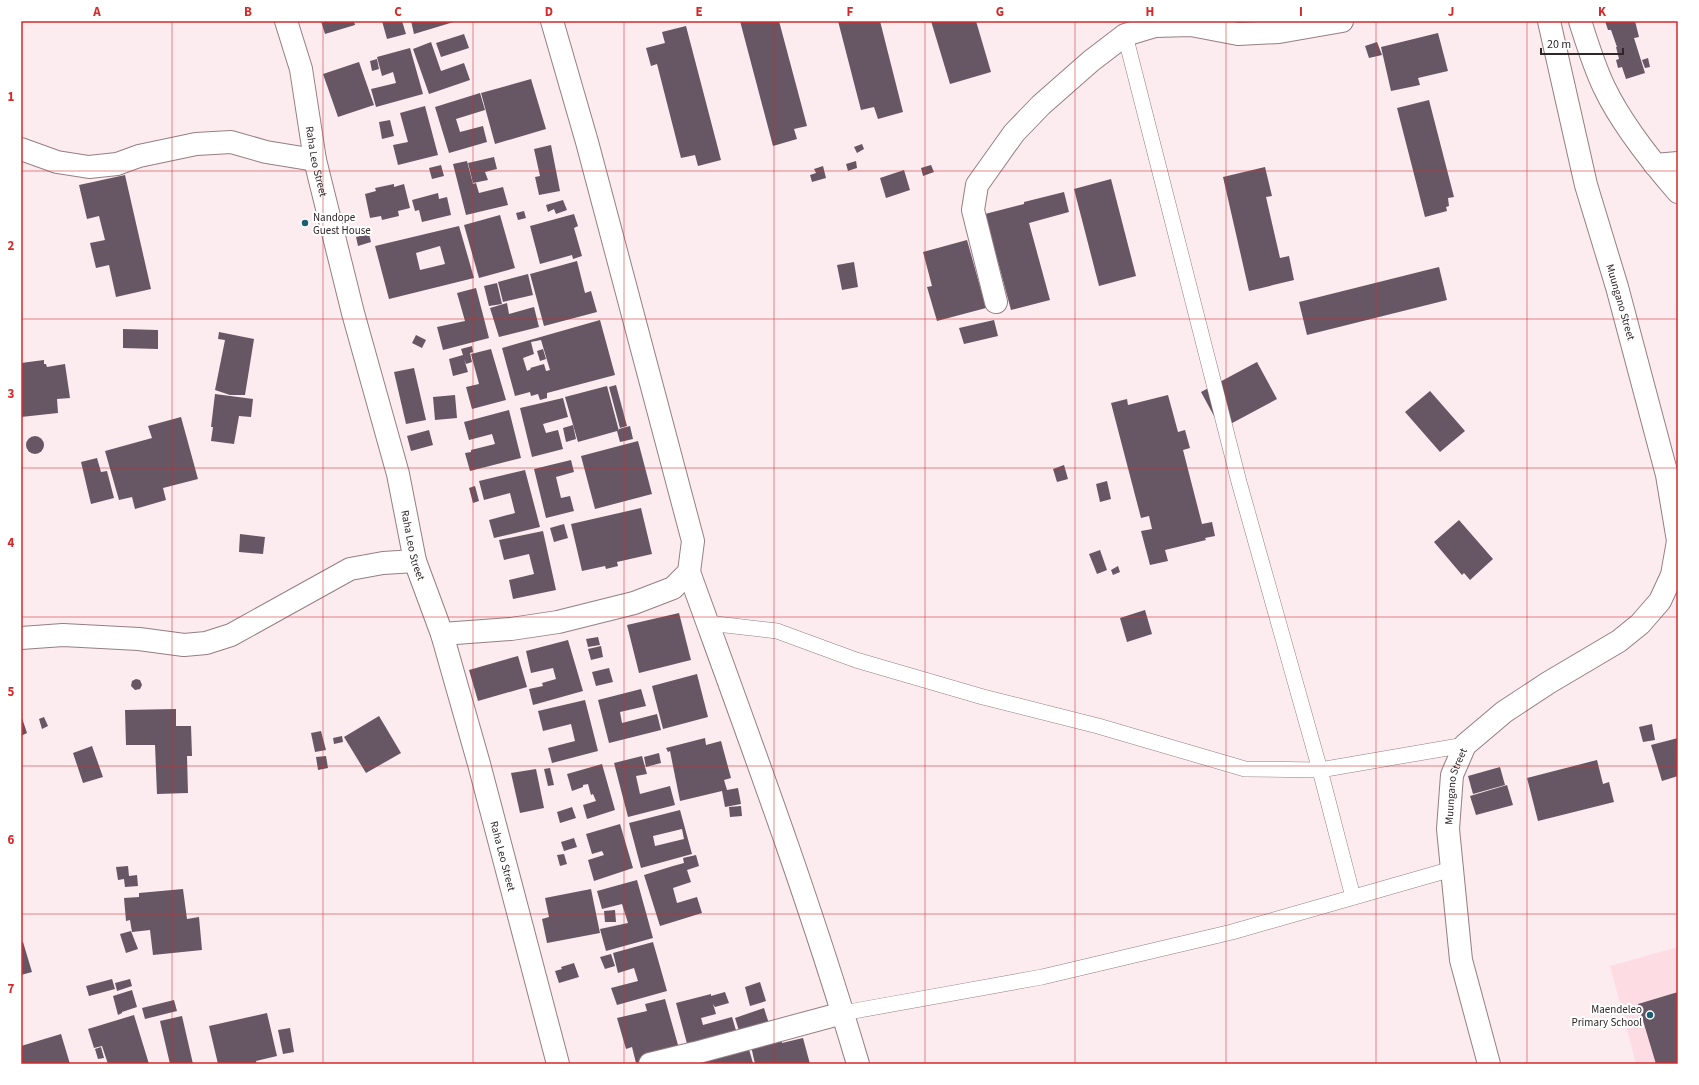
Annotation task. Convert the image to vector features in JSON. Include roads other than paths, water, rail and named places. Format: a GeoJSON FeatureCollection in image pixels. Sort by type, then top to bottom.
{"type":"FeatureCollection","features":[{"type":"Feature","properties":{"kind":"street","name":"Raha Leo Street"},"geometry":{"type":"LineString","coordinates":[[286,21],[301,69],[315,160],[353,313],[398,474],[415,561],[442,634],[479,764],[558,1064]]}},
{"type":"Feature","properties":{"kind":"street"},"geometry":{"type":"LineString","coordinates":[[552,21],[587,142],[693,541],[690,572],[770,794],[843,1013],[858,1064]]}},
{"type":"Feature","properties":{"kind":"street"},"geometry":{"type":"LineString","coordinates":[[996,302],[973,210],[977,185],[1014,133],[1041,104],[1125,35],[1155,26],[1194,23],[1238,34],[1279,32],[1342,21]]}},
{"type":"Feature","properties":{"kind":"street","name":"Muungano Street"},"geometry":{"type":"LineString","coordinates":[[1489,1064],[1461,960],[1448,829],[1452,775],[1465,745],[1504,712],[1548,683],[1619,641],[1640,624],[1673,584],[1672,575],[1678,541],[1667,475],[1617,287],[1586,185],[1549,21]]}},
{"type":"Feature","properties":{"kind":"street"},"geometry":{"type":"LineString","coordinates":[[1580,21],[1604,88],[1626,124],[1655,165],[1678,192]]}},
{"type":"Feature","properties":{"kind":"street"},"geometry":{"type":"LineString","coordinates":[[21,149],[57,162],[89,167],[117,164],[139,156],[196,144],[231,142],[266,152],[315,160]]}},
{"type":"Feature","properties":{"kind":"street"},"geometry":{"type":"LineString","coordinates":[[1655,165],[1678,163]]}},
{"type":"Feature","properties":{"kind":"street"},"geometry":{"type":"LineString","coordinates":[[21,638],[63,634],[139,638],[184,645],[206,643],[231,635],[350,569],[383,563],[415,561]]}},
{"type":"Feature","properties":{"kind":"street"},"geometry":{"type":"LineString","coordinates":[[442,634],[511,629],[558,622],[634,603],[673,588],[690,572]]}},
{"type":"Feature","properties":{"kind":"street"},"geometry":{"type":"LineString","coordinates":[[650,1064],[843,1013]]}},
{"type":"Feature","properties":{"kind":"lane"},"geometry":{"type":"LineString","coordinates":[[1125,35],[1239,482],[1320,770],[1353,898]]}},
{"type":"Feature","properties":{"kind":"lane"},"geometry":{"type":"LineString","coordinates":[[708,623],[777,631],[856,660],[983,697],[1098,726],[1245,769],[1320,770],[1465,745]]}},
{"type":"Feature","properties":{"kind":"lane"},"geometry":{"type":"LineString","coordinates":[[843,1013],[1042,977],[1232,932],[1452,869]]}},
{"type":"Feature","properties":{"kind":"place","name":"Nandope Guest House"},"geometry":{"type":"Point","coordinates":[305,223]}},
{"type":"Feature","properties":{"kind":"place","name":"Maendeleo Primary School"},"geometry":{"type":"Point","coordinates":[1650,1015]}}]}
